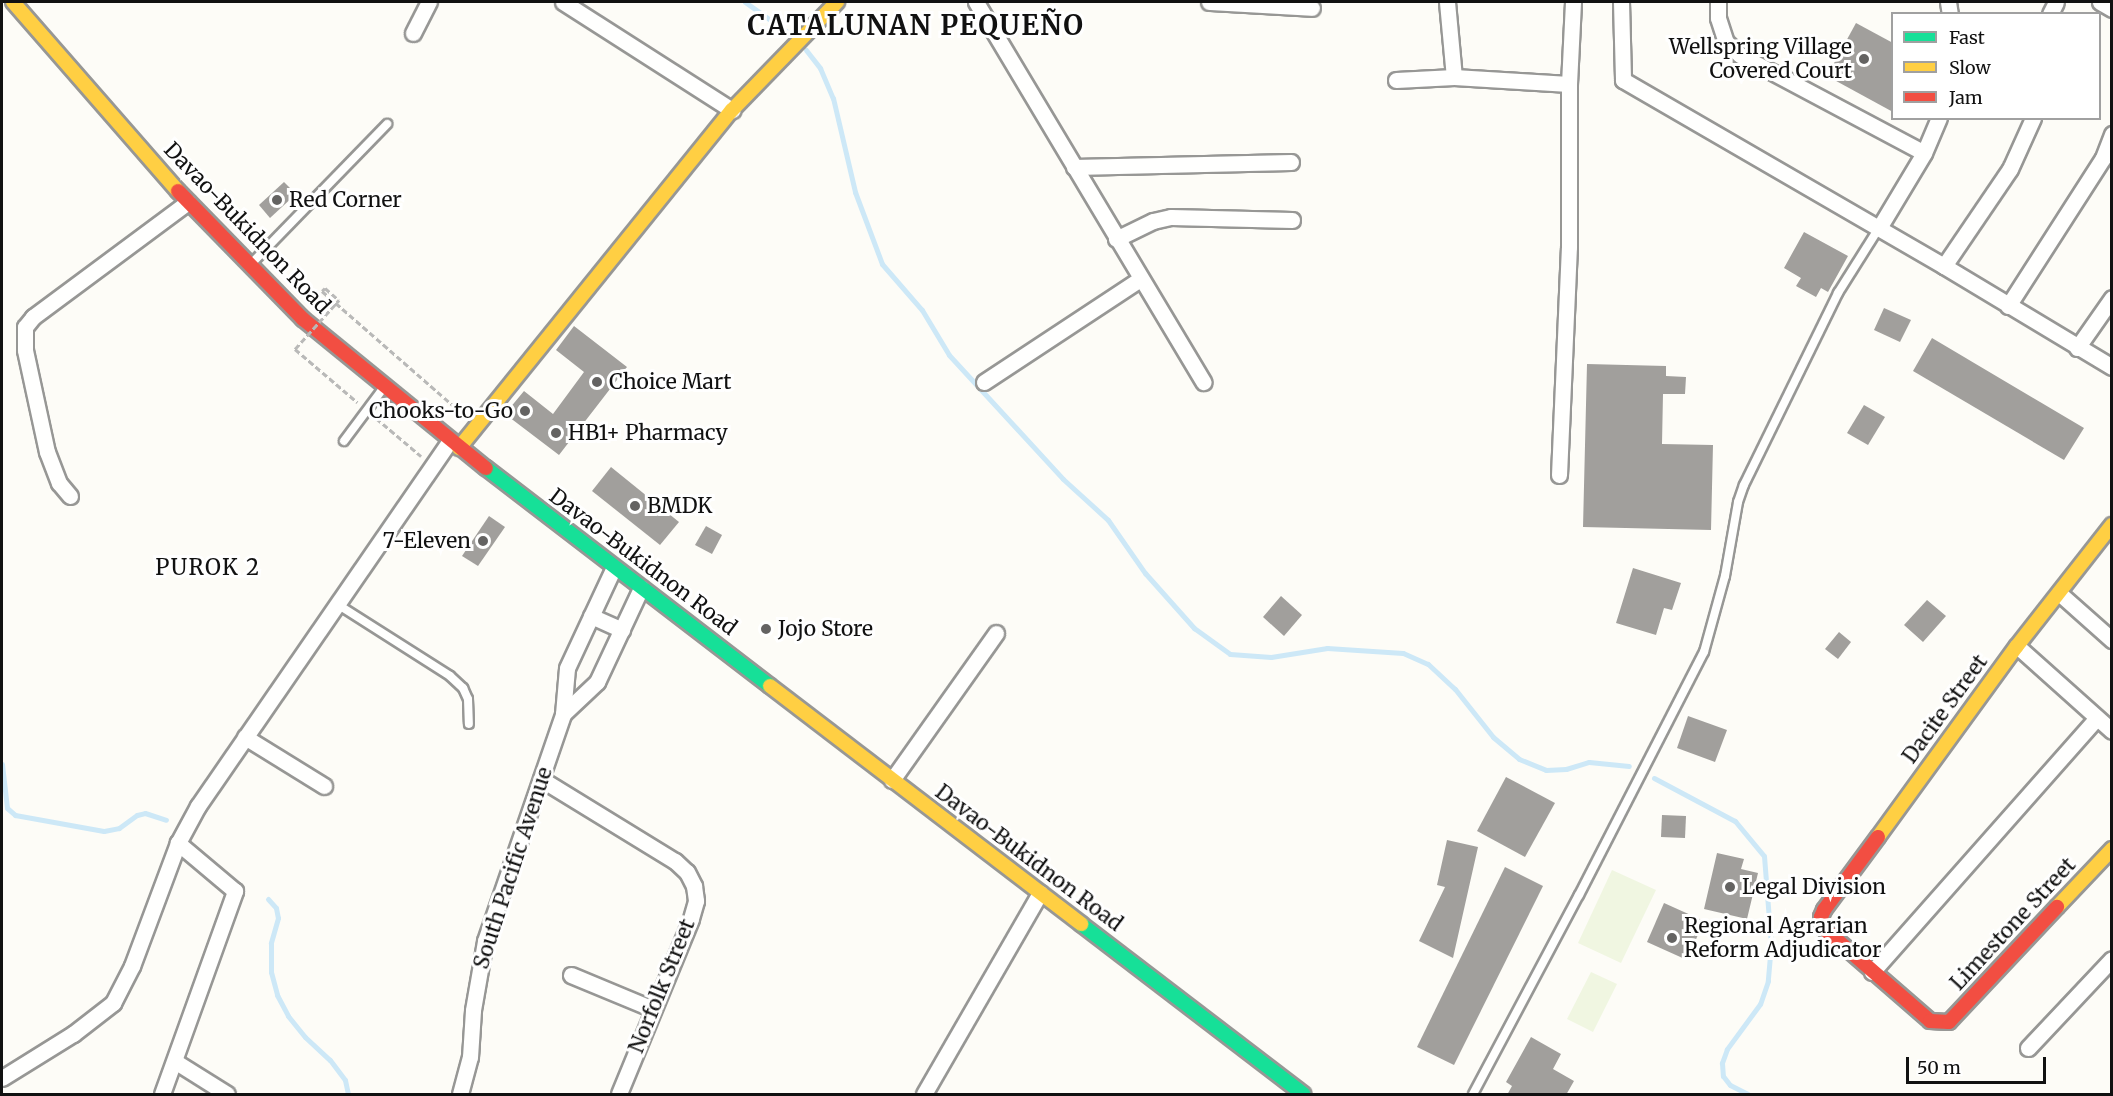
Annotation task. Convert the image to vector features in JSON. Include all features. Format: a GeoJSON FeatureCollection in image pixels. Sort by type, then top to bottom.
{"type":"FeatureCollection","features":[{"type":"Feature","properties":{"kind":"main road","name":"Davao-Bukidnon Road"},"geometry":{"type":"LineString","coordinates":[[13,2],[188,202],[303,319],[454,444],[1303,1095]]}},
{"type":"Feature","properties":{"kind":"main road"},"geometry":{"type":"LineString","coordinates":[[454,444],[476,426],[732,110],[837,2]]}},
{"type":"Feature","properties":{"kind":"main road","name":"Dacite Street"},"geometry":{"type":"LineString","coordinates":[[1872,972],[1827,933],[1821,922],[1824,910],[2018,646],[2109,535]]}},
{"type":"Feature","properties":{"kind":"main road","name":"Limestone Street"},"geometry":{"type":"LineString","coordinates":[[1872,972],[1930,1021],[1942,1023],[1954,1019],[2112,849]]}},
{"type":"Feature","properties":{"kind":"street"},"geometry":{"type":"LineString","coordinates":[[413,33],[429,2]]}},
{"type":"Feature","properties":{"kind":"street"},"geometry":{"type":"LineString","coordinates":[[563,2],[732,110]]}},
{"type":"Feature","properties":{"kind":"street"},"geometry":{"type":"LineString","coordinates":[[976,2],[1203,382]]}},
{"type":"Feature","properties":{"kind":"street"},"geometry":{"type":"LineString","coordinates":[[1209,2],[1312,8]]}},
{"type":"Feature","properties":{"kind":"street"},"geometry":{"type":"LineString","coordinates":[[1447,2],[1454,77]]}},
{"type":"Feature","properties":{"kind":"street"},"geometry":{"type":"LineString","coordinates":[[1559,475],[1569,247],[1569,84],[1573,2]]}},
{"type":"Feature","properties":{"kind":"street"},"geometry":{"type":"LineString","coordinates":[[1621,2],[1623,80],[1944,266],[2112,367]]}},
{"type":"Feature","properties":{"kind":"street"},"geometry":{"type":"LineString","coordinates":[[1718,2],[1718,18],[1726,42],[1740,55],[1924,153]]}},
{"type":"Feature","properties":{"kind":"street"},"geometry":{"type":"LineString","coordinates":[[2100,2],[2112,9]]}},
{"type":"Feature","properties":{"kind":"street"},"geometry":{"type":"LineString","coordinates":[[1396,80],[1454,77],[1569,84]]}},
{"type":"Feature","properties":{"kind":"street"},"geometry":{"type":"LineString","coordinates":[[1879,228],[1924,153],[1938,120]]}},
{"type":"Feature","properties":{"kind":"street"},"geometry":{"type":"LineString","coordinates":[[1944,266],[2010,170],[2032,120]]}},
{"type":"Feature","properties":{"kind":"street"},"geometry":{"type":"LineString","coordinates":[[2008,306],[2103,158],[2112,134]]}},
{"type":"Feature","properties":{"kind":"street"},"geometry":{"type":"LineString","coordinates":[[1074,167],[1291,162]]}},
{"type":"Feature","properties":{"kind":"street"},"geometry":{"type":"LineString","coordinates":[[70,496],[59,483],[47,452],[25,350],[25,327],[33,317],[188,202]]}},
{"type":"Feature","properties":{"kind":"street"},"geometry":{"type":"LineString","coordinates":[[1116,239],[1153,221],[1171,217],[1292,220]]}},
{"type":"Feature","properties":{"kind":"street"},"geometry":{"type":"LineString","coordinates":[[984,382],[1140,279]]}},
{"type":"Feature","properties":{"kind":"street"},"geometry":{"type":"LineString","coordinates":[[2077,348],[2112,298]]}},
{"type":"Feature","properties":{"kind":"street"},"geometry":{"type":"LineString","coordinates":[[2,1078],[73,1034],[112,1003],[132,966],[178,843],[198,806],[337,604],[454,444]]}},
{"type":"Feature","properties":{"kind":"street","name":"South Pacific Avenue"},"geometry":{"type":"LineString","coordinates":[[460,1095],[470,1057],[473,1010],[485,941],[563,714],[567,668],[614,567]]}},
{"type":"Feature","properties":{"kind":"street","name":"South Pacific Avenue"},"geometry":{"type":"LineString","coordinates":[[563,714],[597,682],[641,588]]}},
{"type":"Feature","properties":{"kind":"street"},"geometry":{"type":"LineString","coordinates":[[2060,593],[2112,640]]}},
{"type":"Feature","properties":{"kind":"street"},"geometry":{"type":"LineString","coordinates":[[591,616],[622,630]]}},
{"type":"Feature","properties":{"kind":"street"},"geometry":{"type":"LineString","coordinates":[[892,780],[996,633]]}},
{"type":"Feature","properties":{"kind":"street"},"geometry":{"type":"LineString","coordinates":[[2018,646],[2112,731]]}},
{"type":"Feature","properties":{"kind":"street"},"geometry":{"type":"LineString","coordinates":[[1872,972],[2097,718]]}},
{"type":"Feature","properties":{"kind":"street"},"geometry":{"type":"LineString","coordinates":[[245,737],[324,786]]}},
{"type":"Feature","properties":{"kind":"street","name":"Norfolk Street"},"geometry":{"type":"LineString","coordinates":[[541,779],[675,861],[687,872],[694,886],[696,901],[691,919],[619,1095]]}},
{"type":"Feature","properties":{"kind":"street"},"geometry":{"type":"LineString","coordinates":[[162,1095],[176,1062],[235,891],[178,843]]}},
{"type":"Feature","properties":{"kind":"street"},"geometry":{"type":"LineString","coordinates":[[924,1095],[1040,893]]}},
{"type":"Feature","properties":{"kind":"street"},"geometry":{"type":"LineString","coordinates":[[2028,1048],[2112,958]]}},
{"type":"Feature","properties":{"kind":"street"},"geometry":{"type":"LineString","coordinates":[[571,975],[653,1009]]}},
{"type":"Feature","properties":{"kind":"street"},"geometry":{"type":"LineString","coordinates":[[176,1062],[227,1095]]}},
{"type":"Feature","properties":{"kind":"lane"},"geometry":{"type":"LineString","coordinates":[[249,266],[387,124]]}},
{"type":"Feature","properties":{"kind":"lane"},"geometry":{"type":"LineString","coordinates":[[1473,1095],[1579,896],[1704,652],[1722,586],[1738,502],[1744,485],[1838,293],[1879,228]]}},
{"type":"Feature","properties":{"kind":"lane"},"geometry":{"type":"LineString","coordinates":[[344,441],[385,386]]}},
{"type":"Feature","properties":{"kind":"lane"},"geometry":{"type":"LineString","coordinates":[[337,604],[450,676],[463,688],[468,699],[469,724]]}},
{"type":"Feature","properties":{"kind":"path"},"geometry":{"type":"LineString","coordinates":[[309,362],[295,349],[339,300],[325,288],[322,291],[476,426]]}},
{"type":"Feature","properties":{"kind":"green space"},"geometry":{"type":"Polygon","coordinates":[[[1612,870],[1656,890],[1621,963],[1578,943],[1612,870]]]}},
{"type":"Feature","properties":{"kind":"green space"},"geometry":{"type":"Polygon","coordinates":[[[1591,972],[1617,984],[1593,1032],[1567,1019],[1591,972]]]}},
{"type":"Feature","properties":{"kind":"building","name":"Wellspring Village Covered Court"},"geometry":{"type":"Polygon","coordinates":[[[1856,23],[1891,42],[1891,111],[1827,76],[1856,23]]]}},
{"type":"Feature","properties":{"kind":"building","name":"Red Corner"},"geometry":{"type":"Polygon","coordinates":[[[284,182],[296,194],[270,218],[259,205],[284,182]]]}},
{"type":"Feature","properties":{"kind":"building"},"geometry":{"type":"Polygon","coordinates":[[[1804,232],[1848,256],[1828,292],[1821,288],[1816,297],[1796,286],[1801,278],[1784,268],[1804,232]]]}},
{"type":"Feature","properties":{"kind":"building"},"geometry":{"type":"Polygon","coordinates":[[[1884,308],[1911,320],[1900,342],[1874,330],[1884,308]]]}},
{"type":"Feature","properties":{"kind":"building","name":"Choice Mart"},"geometry":{"type":"Polygon","coordinates":[[[574,326],[627,367],[559,455],[505,414],[524,391],[553,414],[584,372],[556,350],[574,326]]]}},
{"type":"Feature","properties":{"kind":"building"},"geometry":{"type":"Polygon","coordinates":[[[1932,338],[2084,428],[2064,460],[1913,371],[1932,338]]]}},
{"type":"Feature","properties":{"kind":"building"},"geometry":{"type":"Polygon","coordinates":[[[1587,364],[1666,366],[1666,376],[1686,377],[1685,394],[1663,394],[1662,444],[1713,445],[1711,530],[1583,527],[1587,364]]]}},
{"type":"Feature","properties":{"kind":"building"},"geometry":{"type":"Polygon","coordinates":[[[1864,405],[1885,417],[1868,445],[1847,433],[1864,405]]]}},
{"type":"Feature","properties":{"kind":"building","name":"BMDK"},"geometry":{"type":"Polygon","coordinates":[[[611,467],[679,522],[660,545],[592,491],[611,467]]]}},
{"type":"Feature","properties":{"kind":"building","name":"7-Eleven"},"geometry":{"type":"Polygon","coordinates":[[[489,516],[505,527],[478,566],[462,556],[489,516]]]}},
{"type":"Feature","properties":{"kind":"building"},"geometry":{"type":"Polygon","coordinates":[[[706,526],[722,535],[712,554],[695,545],[706,526]]]}},
{"type":"Feature","properties":{"kind":"building"},"geometry":{"type":"Polygon","coordinates":[[[1633,568],[1681,583],[1672,610],[1664,608],[1656,635],[1616,623],[1633,568]]]}},
{"type":"Feature","properties":{"kind":"building"},"geometry":{"type":"Polygon","coordinates":[[[1281,596],[1302,615],[1284,636],[1263,617],[1281,596]]]}},
{"type":"Feature","properties":{"kind":"building"},"geometry":{"type":"Polygon","coordinates":[[[1927,600],[1946,616],[1923,642],[1904,625],[1927,600]]]}},
{"type":"Feature","properties":{"kind":"building"},"geometry":{"type":"Polygon","coordinates":[[[1839,632],[1851,642],[1838,659],[1825,649],[1839,632]]]}},
{"type":"Feature","properties":{"kind":"building"},"geometry":{"type":"Polygon","coordinates":[[[1688,716],[1727,730],[1715,762],[1677,748],[1688,716]]]}},
{"type":"Feature","properties":{"kind":"building"},"geometry":{"type":"Polygon","coordinates":[[[1506,777],[1555,803],[1525,857],[1477,831],[1506,777]]]}},
{"type":"Feature","properties":{"kind":"building"},"geometry":{"type":"Polygon","coordinates":[[[1662,815],[1686,816],[1685,838],[1661,837],[1662,815]]]}},
{"type":"Feature","properties":{"kind":"building"},"geometry":{"type":"Polygon","coordinates":[[[1447,840],[1478,847],[1453,958],[1419,941],[1445,887],[1437,885],[1447,840]]]}},
{"type":"Feature","properties":{"kind":"building"},"geometry":{"type":"Polygon","coordinates":[[[1717,853],[1744,859],[1741,869],[1758,873],[1747,919],[1704,909],[1717,853]]]}},
{"type":"Feature","properties":{"kind":"building"},"geometry":{"type":"Polygon","coordinates":[[[1505,867],[1543,886],[1454,1065],[1417,1047],[1505,867]]]}},
{"type":"Feature","properties":{"kind":"building"},"geometry":{"type":"Polygon","coordinates":[[[1664,903],[1704,921],[1687,960],[1647,942],[1664,903]]]}},
{"type":"Feature","properties":{"kind":"building"},"geometry":{"type":"Polygon","coordinates":[[[1531,1037],[1561,1054],[1553,1069],[1574,1081],[1566,1095],[1507,1095],[1512,1086],[1506,1082],[1531,1037]]]}},
{"type":"Feature","properties":{"kind":"waterway"},"geometry":{"type":"LineString","coordinates":[[745,2],[790,34]]}},
{"type":"Feature","properties":{"kind":"waterway"},"geometry":{"type":"LineString","coordinates":[[806,50],[820,68],[833,98],[855,192],[882,264],[922,310],[949,355],[1063,479],[1108,520],[1145,573],[1194,628],[1230,654],[1271,657],[1327,648],[1403,653],[1428,664],[1455,689],[1493,737],[1519,759],[1546,770],[1566,769],[1589,762],[1629,766]]}},
{"type":"Feature","properties":{"kind":"waterway"},"geometry":{"type":"LineString","coordinates":[[2,764],[7,808],[15,815],[104,831],[119,828],[137,815],[145,813],[166,820]]}},
{"type":"Feature","properties":{"kind":"waterway"},"geometry":{"type":"LineString","coordinates":[[1654,778],[1735,821],[1764,856],[1771,944],[1768,981],[1760,1004],[1727,1049],[1722,1063],[1723,1076],[1730,1085],[1748,1094]]}},
{"type":"Feature","properties":{"kind":"waterway"},"geometry":{"type":"LineString","coordinates":[[268,899],[276,908],[278,918],[271,943],[271,972],[277,995],[288,1016],[305,1037],[330,1060],[345,1080],[348,1094]]}},
{"type":"Feature","properties":{"kind":"traffic: fast"},"geometry":{"type":"LineString","coordinates":[[486,468],[770,686]]}},
{"type":"Feature","properties":{"kind":"traffic: fast"},"geometry":{"type":"LineString","coordinates":[[1081,924],[1303,1094]]}},
{"type":"Feature","properties":{"kind":"traffic: slow"},"geometry":{"type":"LineString","coordinates":[[13,2],[178,191]]}},
{"type":"Feature","properties":{"kind":"traffic: slow"},"geometry":{"type":"LineString","coordinates":[[459,448],[732,110],[837,2]]}},
{"type":"Feature","properties":{"kind":"traffic: slow"},"geometry":{"type":"LineString","coordinates":[[1878,837],[2017,646],[2112,525]]}},
{"type":"Feature","properties":{"kind":"traffic: slow"},"geometry":{"type":"LineString","coordinates":[[770,686],[1081,924]]}},
{"type":"Feature","properties":{"kind":"traffic: slow"},"geometry":{"type":"LineString","coordinates":[[2057,907],[2112,849]]}},
{"type":"Feature","properties":{"kind":"traffic: jam"},"geometry":{"type":"LineString","coordinates":[[178,191],[303,319],[486,468]]}},
{"type":"Feature","properties":{"kind":"traffic: jam"},"geometry":{"type":"LineString","coordinates":[[1878,837],[1824,910],[1821,917],[1822,927],[1930,1021],[1949,1022],[2057,907]]}},
{"type":"Feature","properties":{"kind":"place","name":"Wellspring Village Covered Court"},"geometry":{"type":"Point","coordinates":[1864,59]}},
{"type":"Feature","properties":{"kind":"place","name":"Red Corner"},"geometry":{"type":"Point","coordinates":[277,200]}},
{"type":"Feature","properties":{"kind":"place","name":"Choice Mart"},"geometry":{"type":"Point","coordinates":[597,382]}},
{"type":"Feature","properties":{"kind":"place","name":"Chooks-to-Go"},"geometry":{"type":"Point","coordinates":[525,411]}},
{"type":"Feature","properties":{"kind":"place","name":"HB1+ Pharmacy"},"geometry":{"type":"Point","coordinates":[556,433]}},
{"type":"Feature","properties":{"kind":"place","name":"BMDK"},"geometry":{"type":"Point","coordinates":[635,506]}},
{"type":"Feature","properties":{"kind":"place","name":"7-Eleven"},"geometry":{"type":"Point","coordinates":[483,541]}},
{"type":"Feature","properties":{"kind":"place","name":"Jojo Store"},"geometry":{"type":"Point","coordinates":[766,629]}},
{"type":"Feature","properties":{"kind":"place","name":"Legal Division"},"geometry":{"type":"Point","coordinates":[1730,887]}},
{"type":"Feature","properties":{"kind":"place","name":"Regional Agrarian Reform Adjudicator"},"geometry":{"type":"Point","coordinates":[1672,938]}},
{"type":"Feature","properties":{"kind":"district","name":"CATALUNAN PEQUEÑO"},"geometry":{"type":"Point","coordinates":[916,26]}},
{"type":"Feature","properties":{"kind":"district","name":"PUROK 2"},"geometry":{"type":"Point","coordinates":[208,568]}}]}
